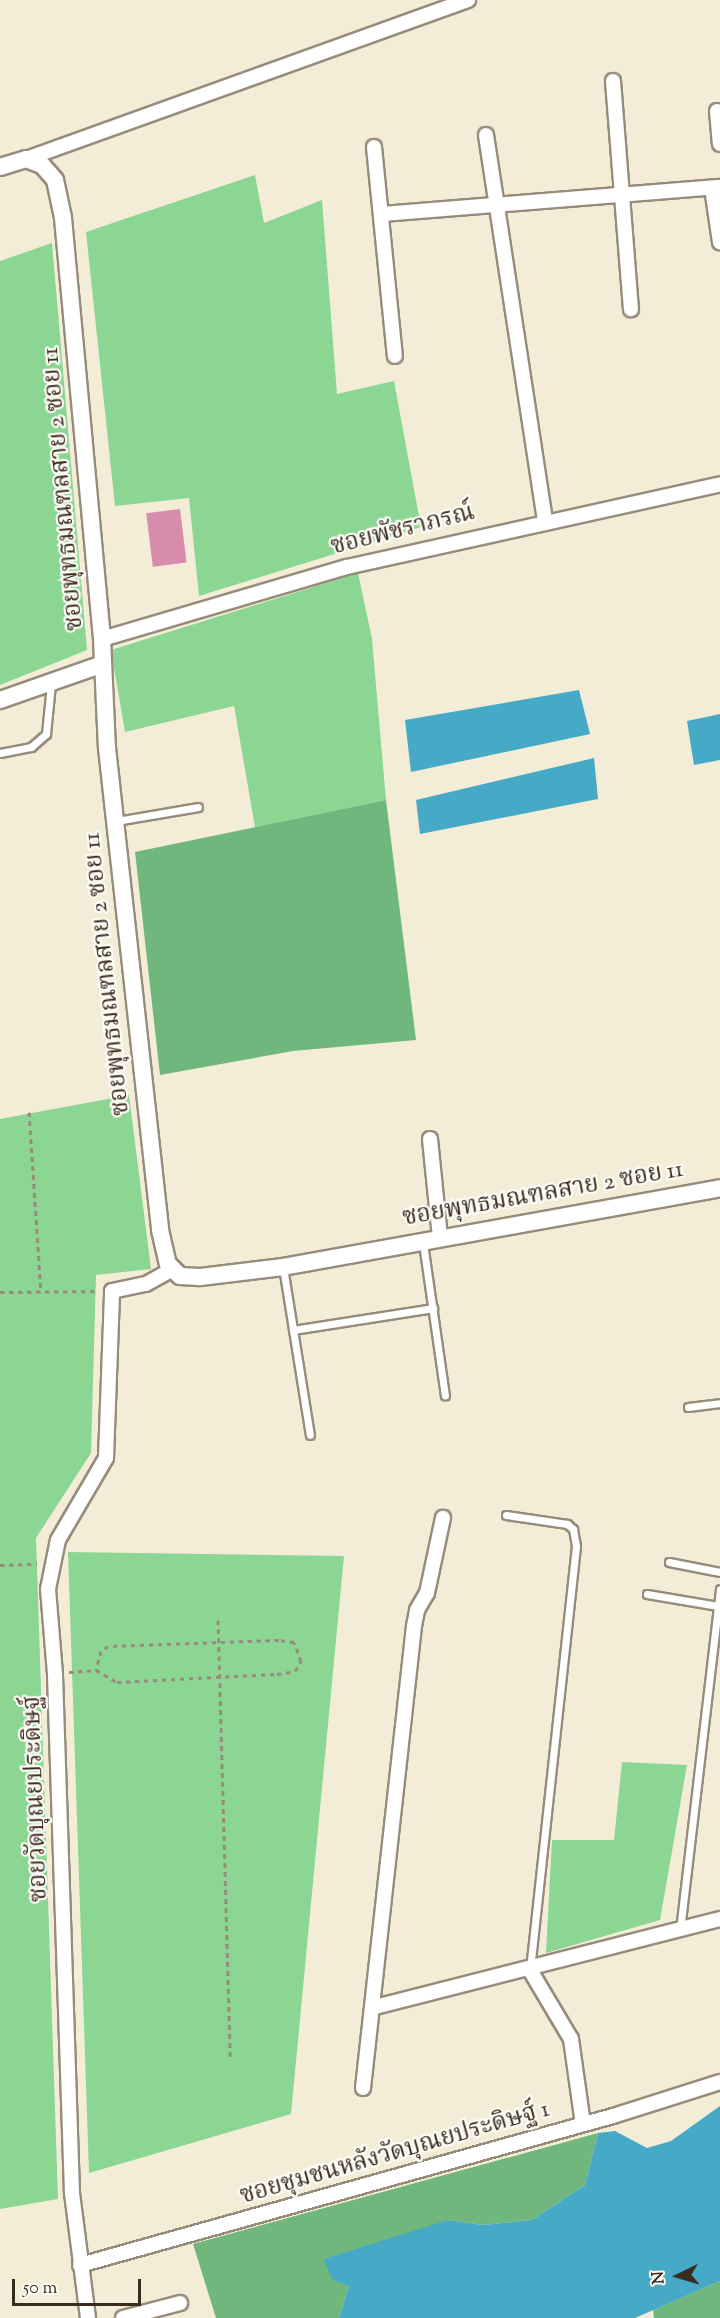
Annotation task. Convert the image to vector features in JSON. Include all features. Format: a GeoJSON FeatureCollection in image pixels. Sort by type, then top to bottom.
{"type":"FeatureCollection","features":[{"type":"Feature","properties":{"kind":"street"},"geometry":{"type":"LineString","coordinates":[[0,167],[468,0]]}},
{"type":"Feature","properties":{"kind":"street"},"geometry":{"type":"LineString","coordinates":[[613,81],[631,309]]}},
{"type":"Feature","properties":{"kind":"street"},"geometry":{"type":"LineString","coordinates":[[717,111],[720,144]]}},
{"type":"Feature","properties":{"kind":"street"},"geometry":{"type":"LineString","coordinates":[[486,135],[545,521]]}},
{"type":"Feature","properties":{"kind":"street"},"geometry":{"type":"LineString","coordinates":[[374,147],[383,214],[395,356]]}},
{"type":"Feature","properties":{"kind":"street","name":"ซอยพุทธมณฑลสาย 2 ซอย 11"},"geometry":{"type":"LineString","coordinates":[[26,159],[42,165],[55,180],[63,218],[102,639],[116,821],[160,1230],[168,1264],[180,1276],[200,1277],[283,1267],[431,1238],[720,1188]]}},
{"type":"Feature","properties":{"kind":"street"},"geometry":{"type":"LineString","coordinates":[[383,214],[716,187],[720,242]]}},
{"type":"Feature","properties":{"kind":"street","name":"ซอยพัชราภรณ์"},"geometry":{"type":"LineString","coordinates":[[102,639],[347,567],[545,521],[720,484]]}},
{"type":"Feature","properties":{"kind":"street"},"geometry":{"type":"LineString","coordinates":[[0,700],[103,664]]}},
{"type":"Feature","properties":{"kind":"street"},"geometry":{"type":"LineString","coordinates":[[430,1139],[431,1238]]}},
{"type":"Feature","properties":{"kind":"street"},"geometry":{"type":"LineString","coordinates":[[112,1292],[146,1284],[173,1269]]}},
{"type":"Feature","properties":{"kind":"street","name":"ซอยวัดบุณยประดิษฐ์"},"geometry":{"type":"LineString","coordinates":[[88,2318],[72,2193],[55,1674],[48,1589],[58,1540],[106,1458],[112,1292]]}},
{"type":"Feature","properties":{"kind":"street"},"geometry":{"type":"LineString","coordinates":[[363,2088],[375,2007],[414,1626],[417,1610],[427,1593],[443,1518]]}},
{"type":"Feature","properties":{"kind":"street"},"geometry":{"type":"LineString","coordinates":[[375,2007],[530,1970],[720,1919]]}},
{"type":"Feature","properties":{"kind":"street"},"geometry":{"type":"LineString","coordinates":[[530,1970],[572,2039],[583,2124]]}},
{"type":"Feature","properties":{"kind":"street","name":"ซอยชุมชนหลังวัดบุณยประดิษฐ์ 1"},"geometry":{"type":"LineString","coordinates":[[80,2265],[583,2124],[720,2082]]}},
{"type":"Feature","properties":{"kind":"street"},"geometry":{"type":"LineString","coordinates":[[123,2318],[180,2303]]}},
{"type":"Feature","properties":{"kind":"lane"},"geometry":{"type":"LineString","coordinates":[[0,753],[31,747],[46,734],[52,707],[51,681]]}},
{"type":"Feature","properties":{"kind":"lane"},"geometry":{"type":"LineString","coordinates":[[116,821],[198,807]]}},
{"type":"Feature","properties":{"kind":"lane"},"geometry":{"type":"LineString","coordinates":[[431,1238],[433,1308],[445,1395]]}},
{"type":"Feature","properties":{"kind":"lane"},"geometry":{"type":"LineString","coordinates":[[283,1267],[310,1435]]}},
{"type":"Feature","properties":{"kind":"lane"},"geometry":{"type":"LineString","coordinates":[[293,1330],[433,1308]]}},
{"type":"Feature","properties":{"kind":"lane"},"geometry":{"type":"LineString","coordinates":[[688,1407],[720,1403]]}},
{"type":"Feature","properties":{"kind":"lane"},"geometry":{"type":"LineString","coordinates":[[506,1515],[567,1524],[573,1529],[576,1546],[530,1970]]}},
{"type":"Feature","properties":{"kind":"lane"},"geometry":{"type":"LineString","coordinates":[[669,1562],[720,1572]]}},
{"type":"Feature","properties":{"kind":"lane"},"geometry":{"type":"LineString","coordinates":[[680,1930],[720,1589]]}},
{"type":"Feature","properties":{"kind":"lane"},"geometry":{"type":"LineString","coordinates":[[647,1593],[718,1606]]}},
{"type":"Feature","properties":{"kind":"path"},"geometry":{"type":"LineString","coordinates":[[29,1112],[41,1291]]}},
{"type":"Feature","properties":{"kind":"path"},"geometry":{"type":"LineString","coordinates":[[0,1292],[112,1292]]}},
{"type":"Feature","properties":{"kind":"path"},"geometry":{"type":"LineString","coordinates":[[0,1565],[52,1563]]}},
{"type":"Feature","properties":{"kind":"path"},"geometry":{"type":"LineString","coordinates":[[218,1620],[230,2059]]}},
{"type":"Feature","properties":{"kind":"path"},"geometry":{"type":"LineString","coordinates":[[55,1674],[96,1670],[117,1682],[219,1677],[295,1671],[301,1661],[294,1642],[108,1646],[101,1652],[96,1670]]}},
{"type":"Feature","properties":{"kind":"green space"},"geometry":{"type":"Polygon","coordinates":[[[255,175],[264,223],[322,200],[337,394],[394,381],[421,527],[199,596],[189,498],[115,506],[86,232],[255,175]]]}},
{"type":"Feature","properties":{"kind":"green space"},"geometry":{"type":"Polygon","coordinates":[[[52,243],[87,650],[0,685],[0,261],[52,243]]]}},
{"type":"Feature","properties":{"kind":"green space"},"geometry":{"type":"Polygon","coordinates":[[[358,573],[372,639],[386,800],[255,827],[234,706],[125,732],[111,650],[358,573]]]}},
{"type":"Feature","properties":{"kind":"green space"},"geometry":{"type":"Polygon","coordinates":[[[386,800],[416,1040],[293,1051],[160,1075],[135,852],[386,800]]]}},
{"type":"Feature","properties":{"kind":"green space"},"geometry":{"type":"Polygon","coordinates":[[[129,1095],[151,1269],[96,1275],[91,1453],[36,1538],[58,2199],[0,2209],[0,1119],[129,1095]]]}},
{"type":"Feature","properties":{"kind":"green space"},"geometry":{"type":"Polygon","coordinates":[[[68,1552],[344,1556],[291,2114],[89,2173],[68,1552]]]}},
{"type":"Feature","properties":{"kind":"green space"},"geometry":{"type":"Polygon","coordinates":[[[622,1762],[687,1765],[660,1920],[546,1953],[552,1840],[614,1840],[622,1762]]]}},
{"type":"Feature","properties":{"kind":"green space"},"geometry":{"type":"Polygon","coordinates":[[[598,2133],[585,2185],[532,2220],[483,2225],[448,2220],[349,2286],[339,2318],[216,2318],[193,2244],[598,2133]]]}},
{"type":"Feature","properties":{"kind":"green space"},"geometry":{"type":"Polygon","coordinates":[[[720,2281],[720,2318],[654,2318],[653,2310],[720,2281]]]}},
{"type":"Feature","properties":{"kind":"water"},"geometry":{"type":"Polygon","coordinates":[[[579,690],[590,734],[411,772],[405,720],[579,690]]]}},
{"type":"Feature","properties":{"kind":"water"},"geometry":{"type":"Polygon","coordinates":[[[720,714],[720,760],[694,765],[687,721],[720,714]]]}},
{"type":"Feature","properties":{"kind":"water"},"geometry":{"type":"Polygon","coordinates":[[[594,758],[598,799],[420,834],[416,800],[594,758]]]}},
{"type":"Feature","properties":{"kind":"water"},"geometry":{"type":"Polygon","coordinates":[[[720,2106],[720,2281],[635,2318],[339,2318],[349,2286],[332,2280],[324,2259],[448,2220],[483,2225],[532,2220],[585,2185],[598,2133],[615,2131],[647,2148],[671,2141],[720,2106]]]}},
{"type":"Feature","properties":{"kind":"building"},"geometry":{"type":"Polygon","coordinates":[[[180,509],[187,563],[153,567],[146,513],[180,509]]]}}]}
